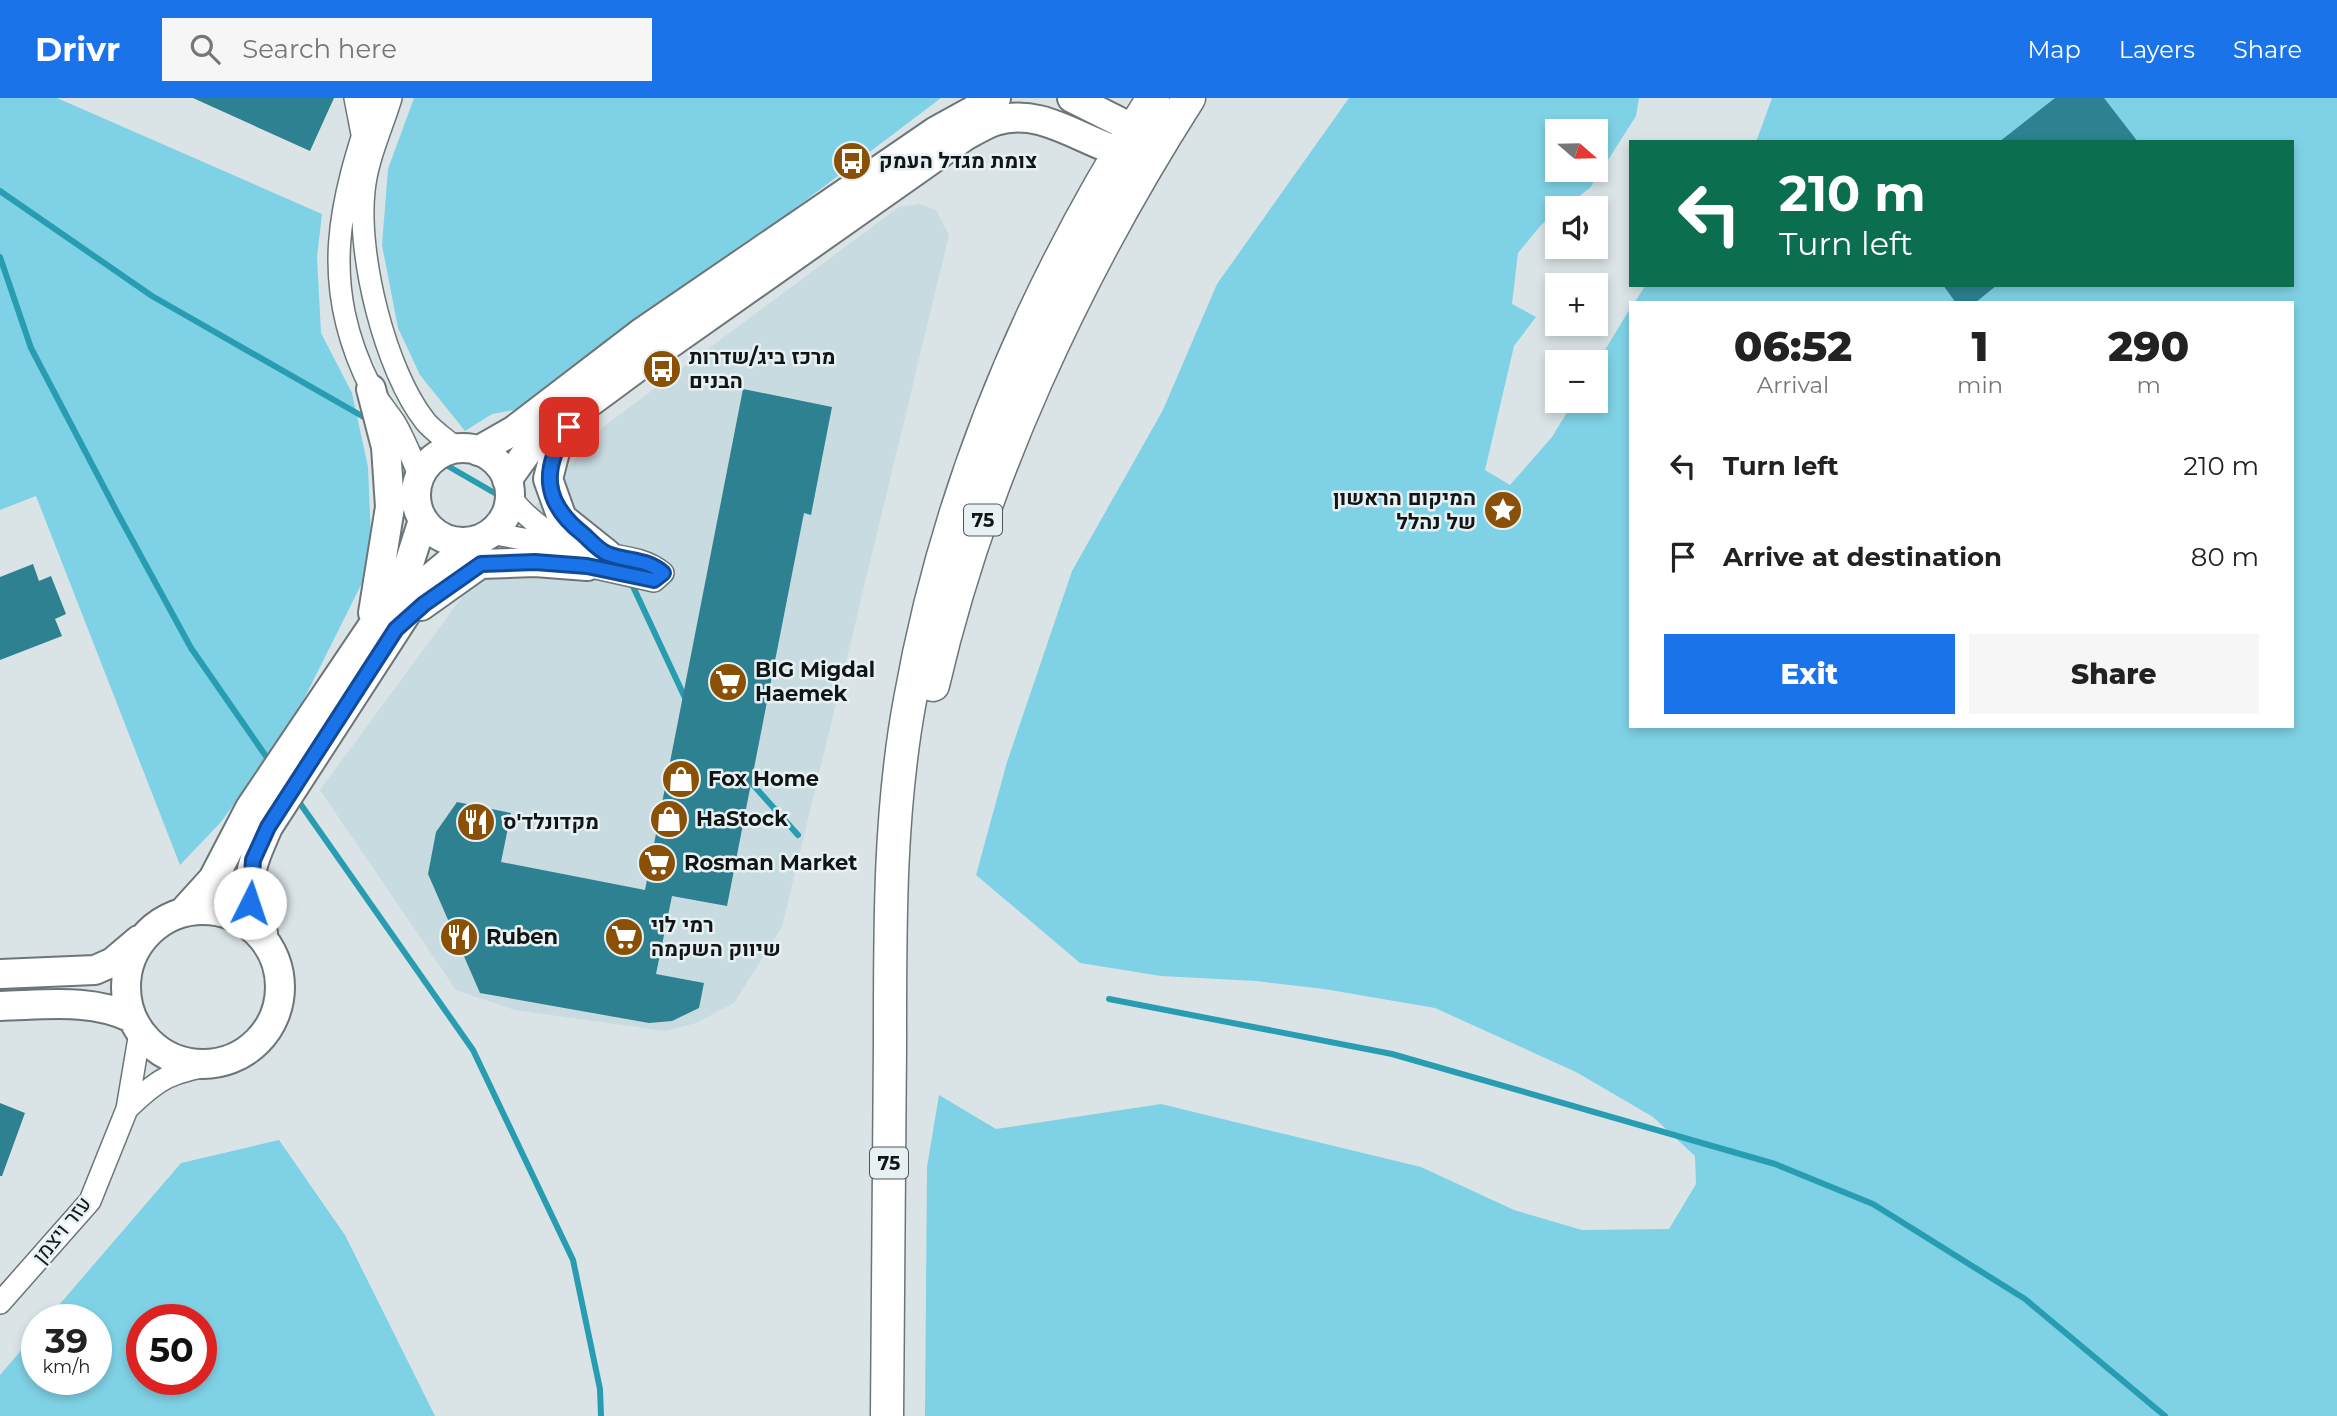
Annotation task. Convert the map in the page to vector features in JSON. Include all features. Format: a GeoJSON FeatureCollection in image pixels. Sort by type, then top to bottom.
{"type":"FeatureCollection","features":[{"type":"Feature","properties":{"kind":"highway","name":"75"},"geometry":{"type":"LineString","coordinates":[[887,1416],[890,910],[898,790],[909,704],[928,611],[953,525],[1017,348],[1054,267],[1153,98]]}},
{"type":"Feature","properties":{"kind":"highway","name":"75"},"geometry":{"type":"LineString","coordinates":[[890,910],[914,766],[938,663],[996,479],[1060,330],[1152,157],[1189,98]]}},
{"type":"Feature","properties":{"kind":"main road"},"geometry":{"type":"LineString","coordinates":[[483,537],[446,539],[423,520],[417,502],[420,477],[432,460],[468,450],[513,431],[641,333],[936,131],[996,98]]}},
{"type":"Feature","properties":{"kind":"main road"},"geometry":{"type":"LineString","coordinates":[[1072,98],[1126,141],[1152,157]]}},
{"type":"Feature","properties":{"kind":"main road"},"geometry":{"type":"LineString","coordinates":[[184,911],[213,879],[250,808],[383,630],[428,580],[504,517],[508,488],[532,445],[965,136],[995,121],[1015,118],[1038,120],[1126,141]]}},
{"type":"Feature","properties":{"kind":"main road"},"geometry":{"type":"LineString","coordinates":[[371,388],[386,447],[390,507],[384,563],[383,630]]}},
{"type":"Feature","properties":{"kind":"main road"},"geometry":{"type":"LineString","coordinates":[[581,409],[557,444],[548,479],[562,518],[597,560]]}},
{"type":"Feature","properties":{"kind":"main road"},"geometry":{"type":"LineString","coordinates":[[468,450],[498,464],[508,488]]}},
{"type":"Feature","properties":{"kind":"main road"},"geometry":{"type":"LineString","coordinates":[[0,1006],[84,1004],[109,1007],[136,1025],[158,1051],[176,1060],[197,1065],[222,1063],[244,1053],[262,1037],[275,1016],[281,976],[250,903],[253,860],[268,827],[383,630],[423,520]]}},
{"type":"Feature","properties":{"kind":"main road"},"geometry":{"type":"LineString","coordinates":[[383,630],[481,564],[597,560]]}},
{"type":"Feature","properties":{"kind":"main road"},"geometry":{"type":"LineString","coordinates":[[0,974],[95,970],[113,962],[163,920],[184,911],[205,909],[240,917],[254,928],[271,948]]}},
{"type":"Feature","properties":{"kind":"main road"},"geometry":{"type":"LineString","coordinates":[[136,1025],[126,996],[127,974],[134,952],[146,934]]}},
{"type":"Feature","properties":{"kind":"street"},"geometry":{"type":"LineString","coordinates":[[355,98],[362,136]]}},
{"type":"Feature","properties":{"kind":"street"},"geometry":{"type":"LineString","coordinates":[[375,98],[342,205],[337,259],[344,316],[371,388],[396,426],[420,477]]}},
{"type":"Feature","properties":{"kind":"street"},"geometry":{"type":"LineString","coordinates":[[391,98],[364,189],[362,223],[369,281],[382,326],[408,395],[426,423],[468,450]]}},
{"type":"Feature","properties":{"kind":"street"},"geometry":{"type":"LineString","coordinates":[[508,488],[518,510],[597,560]]}},
{"type":"Feature","properties":{"kind":"street"},"geometry":{"type":"LineString","coordinates":[[483,537],[529,540],[597,560]]}},
{"type":"Feature","properties":{"kind":"street"},"geometry":{"type":"LineString","coordinates":[[127,1109],[136,1025]]}},
{"type":"Feature","properties":{"kind":"street"},"geometry":{"type":"LineString","coordinates":[[127,1109],[149,1087],[170,1073],[222,1063]]}},
{"type":"Feature","properties":{"kind":"street","name":"עזר ויצמן"},"geometry":{"type":"LineString","coordinates":[[0,1303],[90,1201],[127,1109]]}},
{"type":"Feature","properties":{"kind":"shaded area"},"geometry":{"type":"Polygon","coordinates":[[[0,98],[57,98],[322,214],[317,257],[321,333],[352,393],[368,467],[372,563],[291,725],[221,822],[180,865],[36,496],[0,510],[0,98]]]}},
{"type":"Feature","properties":{"kind":"shaded area"},"geometry":{"type":"Polygon","coordinates":[[[414,98],[941,98],[565,382],[514,410],[492,414],[465,431],[420,375],[398,328],[382,245],[388,169],[414,98]]]}},
{"type":"Feature","properties":{"kind":"shaded area"},"geometry":{"type":"Polygon","coordinates":[[[1349,98],[1639,98],[1636,116],[1608,160],[1608,119],[1545,119],[1545,182],[1594,182],[1579,196],[1545,196],[1545,222],[1518,253],[1512,304],[1536,317],[1514,346],[1485,470],[1510,485],[1552,437],[1567,413],[1608,413],[1608,350],[1605,350],[1629,310],[1629,728],[2294,728],[2294,301],[1635,301],[1645,287],[2294,287],[2294,140],[1757,140],[1772,98],[2337,98],[2337,1416],[925,1416],[927,1167],[939,1095],[996,1129],[1161,1104],[1421,1167],[1514,1210],[1582,1230],[1669,1229],[1696,1184],[1695,1156],[1653,1117],[1576,1072],[1435,1008],[1324,989],[1256,981],[1161,976],[1080,963],[976,875],[1007,762],[1072,571],[1163,410],[1217,284],[1349,98]]]}},
{"type":"Feature","properties":{"kind":"shaded area"},"geometry":{"type":"Polygon","coordinates":[[[919,204],[936,210],[949,235],[782,927],[734,1003],[696,1023],[665,1031],[515,1010],[456,990],[320,790],[490,559],[603,427],[899,207],[919,204]]]}},
{"type":"Feature","properties":{"kind":"shaded area"},"geometry":{"type":"Polygon","coordinates":[[[279,1140],[345,1235],[435,1416],[0,1416],[0,1375],[21,1351],[21,1395],[112,1395],[112,1304],[60,1304],[181,1163],[279,1140]]]}},
{"type":"Feature","properties":{"kind":"building"},"geometry":{"type":"Polygon","coordinates":[[[193,98],[334,98],[310,151],[193,98]]]}},
{"type":"Feature","properties":{"kind":"building"},"geometry":{"type":"Polygon","coordinates":[[[2055,98],[2104,98],[2136,140],[2002,140],[2055,98]]]}},
{"type":"Feature","properties":{"kind":"building"},"geometry":{"type":"Polygon","coordinates":[[[1944,287],[1995,287],[1977,301],[1955,301],[1944,287]]]}},
{"type":"Feature","properties":{"kind":"building","name":"BIG Migdal Haemek"},"geometry":{"type":"Polygon","coordinates":[[[743,389],[832,407],[811,515],[804,513],[727,906],[672,896],[656,974],[704,983],[699,1008],[672,1021],[649,1023],[480,993],[428,874],[436,832],[457,802],[511,813],[501,862],[645,890],[743,389]]]}},
{"type":"Feature","properties":{"kind":"building"},"geometry":{"type":"Polygon","coordinates":[[[33,564],[39,581],[51,576],[66,614],[55,619],[62,636],[0,660],[0,577],[33,564]]]}},
{"type":"Feature","properties":{"kind":"building"},"geometry":{"type":"Polygon","coordinates":[[[0,1103],[25,1113],[2,1176],[0,1176],[0,1103]]]}},
{"type":"Feature","properties":{"kind":"waterway"},"geometry":{"type":"LineString","coordinates":[[0,191],[152,296],[369,420]]}},
{"type":"Feature","properties":{"kind":"waterway"},"geometry":{"type":"LineString","coordinates":[[0,257],[31,348],[118,514],[191,648],[270,762]]}},
{"type":"Feature","properties":{"kind":"waterway"},"geometry":{"type":"LineString","coordinates":[[415,447],[505,499]]}},
{"type":"Feature","properties":{"kind":"waterway"},"geometry":{"type":"LineString","coordinates":[[630,580],[686,700]]}},
{"type":"Feature","properties":{"kind":"waterway"},"geometry":{"type":"LineString","coordinates":[[746,777],[798,835]]}},
{"type":"Feature","properties":{"kind":"waterway"},"geometry":{"type":"LineString","coordinates":[[297,799],[473,1050],[573,1260],[600,1389],[601,1416]]}},
{"type":"Feature","properties":{"kind":"waterway"},"geometry":{"type":"LineString","coordinates":[[1109,999],[1392,1054],[1775,1164],[1873,1204],[2025,1299],[2165,1416]]}},
{"type":"Feature","properties":{"kind":"place","name":"צומת מגדל העמק"},"geometry":{"type":"Point","coordinates":[852,161]}},
{"type":"Feature","properties":{"kind":"place","name":"מרכז ביג/שדרות הבנים"},"geometry":{"type":"Point","coordinates":[662,369]}},
{"type":"Feature","properties":{"kind":"place","name":"המיקום הראשון של נהלל"},"geometry":{"type":"Point","coordinates":[1503,510]}},
{"type":"Feature","properties":{"kind":"place","name":"BIG Migdal Haemek"},"geometry":{"type":"Point","coordinates":[728,682]}},
{"type":"Feature","properties":{"kind":"place","name":"Fox Home"},"geometry":{"type":"Point","coordinates":[681,779]}},
{"type":"Feature","properties":{"kind":"place","name":"HaStock"},"geometry":{"type":"Point","coordinates":[669,819]}},
{"type":"Feature","properties":{"kind":"place","name":"מקדונלד'ס"},"geometry":{"type":"Point","coordinates":[476,822]}},
{"type":"Feature","properties":{"kind":"place","name":"Rosman Market"},"geometry":{"type":"Point","coordinates":[657,863]}},
{"type":"Feature","properties":{"kind":"place","name":"Ruben"},"geometry":{"type":"Point","coordinates":[459,937]}},
{"type":"Feature","properties":{"kind":"place","name":"רמי לוי שיווק השקמה"},"geometry":{"type":"Point","coordinates":[624,937]}},
{"type":"Feature","properties":{"kind":"route"},"geometry":{"type":"LineString","coordinates":[[250,903],[253,860],[268,827],[396,629],[424,604],[481,564],[535,562],[587,566],[654,580],[663,573],[652,563],[607,554],[562,518],[548,479],[557,444],[569,427]]}}]}
